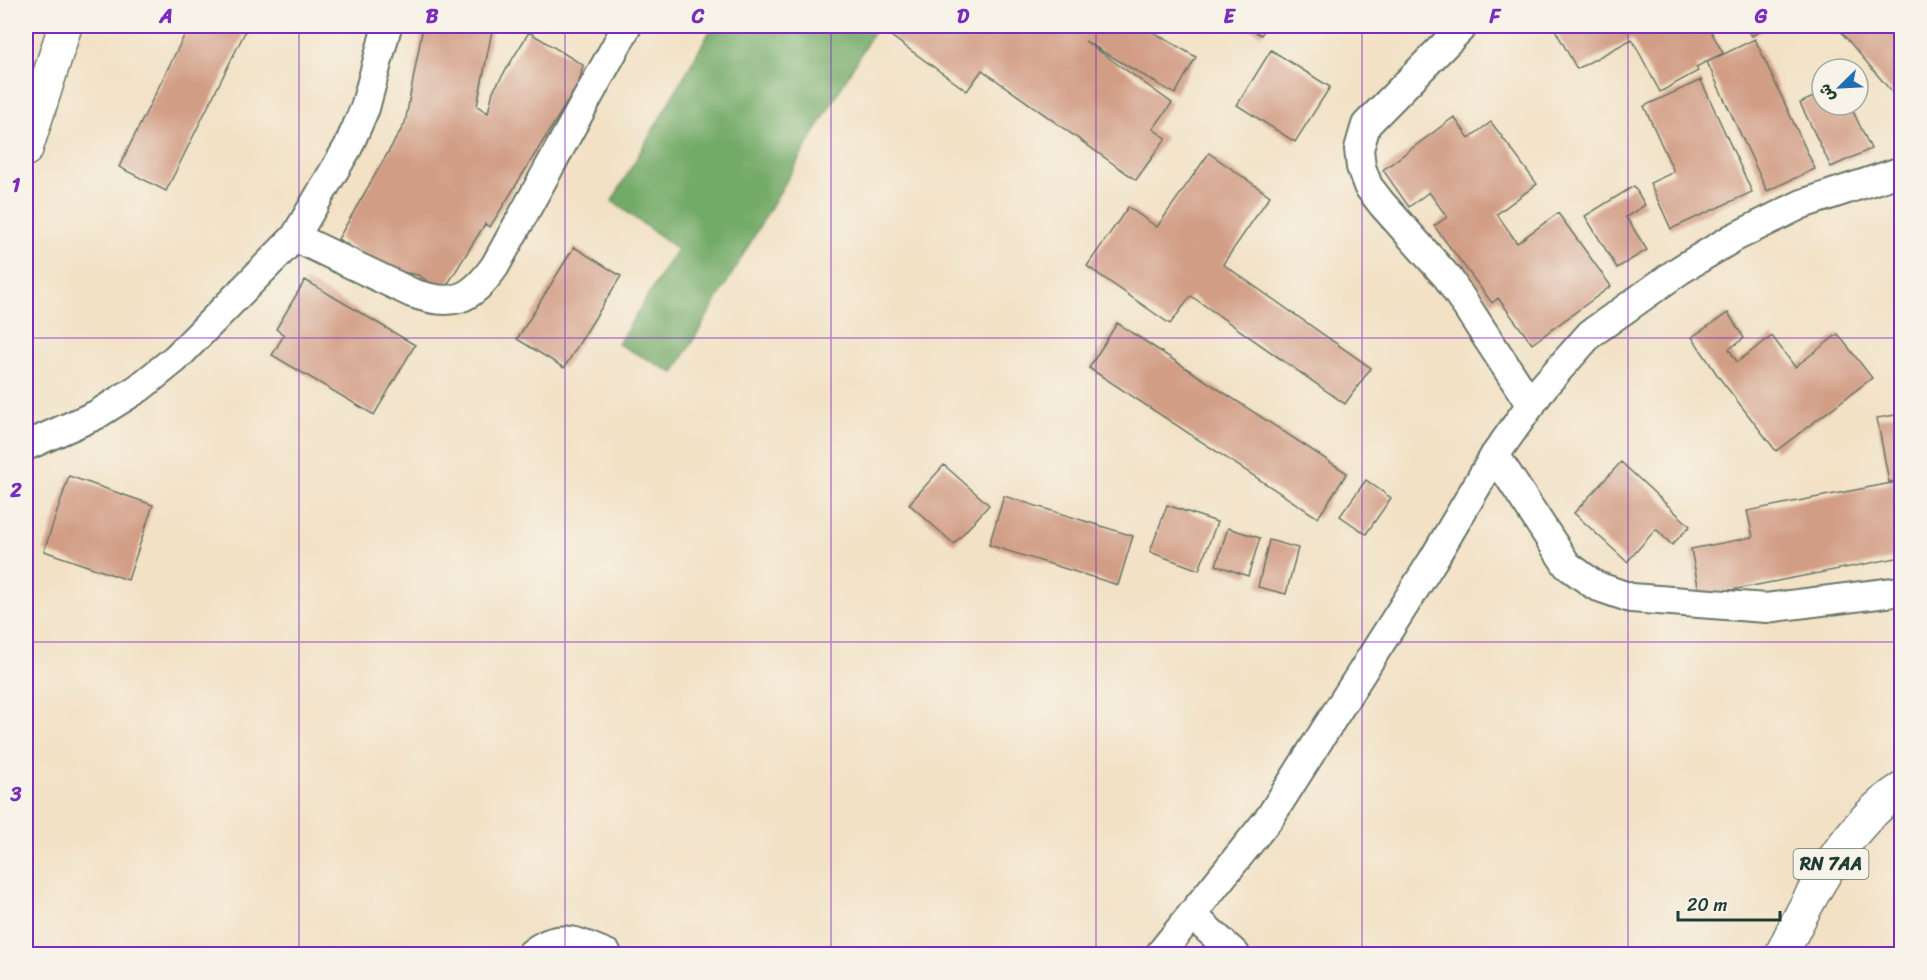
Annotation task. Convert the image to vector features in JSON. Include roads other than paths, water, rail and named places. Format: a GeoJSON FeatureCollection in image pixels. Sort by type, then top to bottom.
{"type":"FeatureCollection","features":[{"type":"Feature","properties":{"kind":"main road"},"geometry":{"type":"LineString","coordinates":[[26,149],[66,26]]}},
{"type":"Feature","properties":{"kind":"main road","name":"RN 7AA"},"geometry":{"type":"LineString","coordinates":[[1782,954],[1800,915],[1841,848],[1889,796],[1902,789]]}},
{"type":"Feature","properties":{"kind":"street"},"geometry":{"type":"LineString","coordinates":[[26,446],[96,415],[139,388],[175,359],[295,237],[348,147],[365,108],[387,26]]}},
{"type":"Feature","properties":{"kind":"street"},"geometry":{"type":"LineString","coordinates":[[1463,26],[1366,125],[1359,149],[1361,167],[1368,186],[1382,204],[1448,278],[1531,405]]}},
{"type":"Feature","properties":{"kind":"street"},"geometry":{"type":"LineString","coordinates":[[295,237],[430,300],[458,300],[470,295],[495,267],[620,28]]}},
{"type":"Feature","properties":{"kind":"street"},"geometry":{"type":"LineString","coordinates":[[1160,954],[1270,818],[1433,560],[1495,455],[1531,405],[1590,334],[1680,270],[1733,238],[1802,204],[1902,171]]}},
{"type":"Feature","properties":{"kind":"street"},"geometry":{"type":"LineString","coordinates":[[1495,455],[1568,565],[1596,586],[1631,598],[1766,608],[1902,591]]}},
{"type":"Feature","properties":{"kind":"street"},"geometry":{"type":"LineString","coordinates":[[1192,915],[1235,954]]}},
{"type":"Feature","properties":{"kind":"street"},"geometry":{"type":"LineString","coordinates":[[531,954],[552,941],[563,940],[574,941],[607,954]]}}]}
